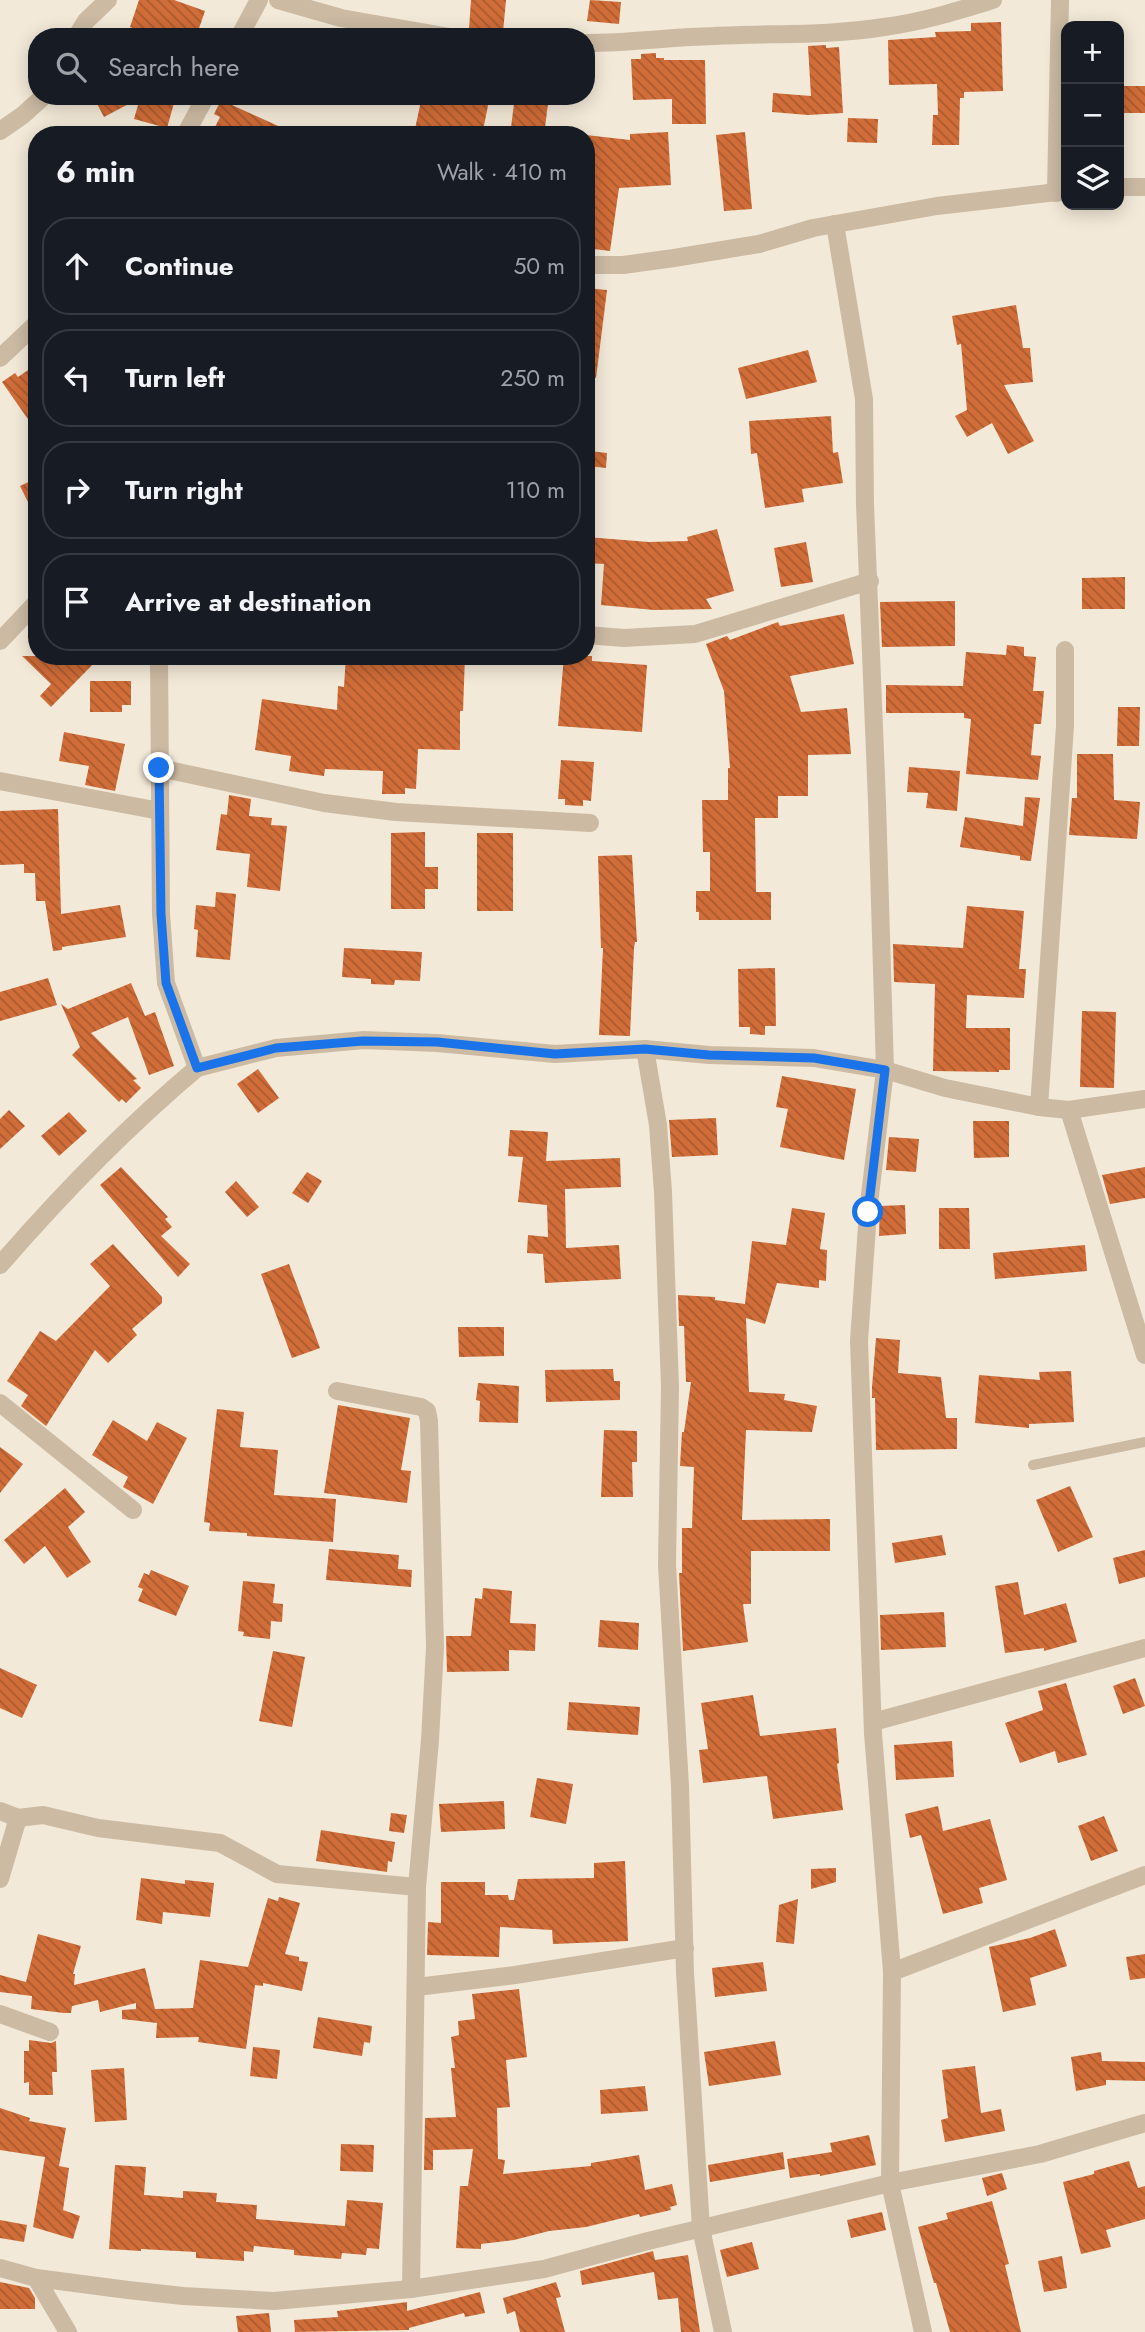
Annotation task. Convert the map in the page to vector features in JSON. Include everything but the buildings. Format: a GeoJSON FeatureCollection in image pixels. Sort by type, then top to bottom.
{"type":"FeatureCollection","features":[{"type":"Feature","properties":{"kind":"street"},"geometry":{"type":"LineString","coordinates":[[82,28],[108,0]]}},
{"type":"Feature","properties":{"kind":"street"},"geometry":{"type":"LineString","coordinates":[[244,28],[259,0]]}},
{"type":"Feature","properties":{"kind":"street"},"geometry":{"type":"LineString","coordinates":[[278,0],[341,18],[398,28]]}},
{"type":"Feature","properties":{"kind":"street"},"geometry":{"type":"LineString","coordinates":[[595,43],[883,28],[932,19],[993,0]]}},
{"type":"Feature","properties":{"kind":"street"},"geometry":{"type":"LineString","coordinates":[[595,265],[623,265],[759,244],[813,228],[937,206],[1061,192],[1060,0]]}},
{"type":"Feature","properties":{"kind":"street"},"geometry":{"type":"LineString","coordinates":[[0,131],[33,105]]}},
{"type":"Feature","properties":{"kind":"street"},"geometry":{"type":"LineString","coordinates":[[190,126],[201,105]]}},
{"type":"Feature","properties":{"kind":"street"},"geometry":{"type":"LineString","coordinates":[[1124,187],[1145,187]]}},
{"type":"Feature","properties":{"kind":"street"},"geometry":{"type":"LineString","coordinates":[[835,224],[864,399],[885,1070],[868,1212],[859,1341],[873,1723],[892,1972],[890,2183],[923,2332]]}},
{"type":"Feature","properties":{"kind":"street"},"geometry":{"type":"LineString","coordinates":[[0,358],[28,332]]}},
{"type":"Feature","properties":{"kind":"street"},"geometry":{"type":"LineString","coordinates":[[595,636],[624,638],[695,634],[870,581]]}},
{"type":"Feature","properties":{"kind":"street"},"geometry":{"type":"LineString","coordinates":[[0,641],[28,611]]}},
{"type":"Feature","properties":{"kind":"street"},"geometry":{"type":"LineString","coordinates":[[1039,1107],[1065,726],[1065,650]]}},
{"type":"Feature","properties":{"kind":"street"},"geometry":{"type":"LineString","coordinates":[[159,665],[161,914],[166,983],[197,1068]]}},
{"type":"Feature","properties":{"kind":"street"},"geometry":{"type":"LineString","coordinates":[[159,768],[324,803],[396,812],[590,823]]}},
{"type":"Feature","properties":{"kind":"street"},"geometry":{"type":"LineString","coordinates":[[0,781],[160,811]]}},
{"type":"Feature","properties":{"kind":"street"},"geometry":{"type":"LineString","coordinates":[[0,1265],[129,1130],[197,1068],[276,1048],[363,1041],[437,1042],[555,1054],[645,1049],[709,1055],[814,1058],[885,1070],[945,1088],[1039,1107],[1069,1110],[1145,1099]]}},
{"type":"Feature","properties":{"kind":"street"},"geometry":{"type":"LineString","coordinates":[[645,1049],[658,1125],[663,1192],[670,1387],[667,1565],[701,2228],[723,2332]]}},
{"type":"Feature","properties":{"kind":"street"},"geometry":{"type":"LineString","coordinates":[[1069,1110],[1145,1355]]}},
{"type":"Feature","properties":{"kind":"street"},"geometry":{"type":"LineString","coordinates":[[337,1391],[421,1407],[427,1411],[429,1421],[435,1647],[417,1887],[411,2289]]}},
{"type":"Feature","properties":{"kind":"street"},"geometry":{"type":"LineString","coordinates":[[0,1403],[133,1510]]}},
{"type":"Feature","properties":{"kind":"street"},"geometry":{"type":"LineString","coordinates":[[873,1723],[1145,1648]]}},
{"type":"Feature","properties":{"kind":"street"},"geometry":{"type":"LineString","coordinates":[[0,1811],[18,1818],[43,1815],[98,1828],[220,1843],[277,1874],[417,1887]]}},
{"type":"Feature","properties":{"kind":"street"},"geometry":{"type":"LineString","coordinates":[[0,1879],[18,1818]]}},
{"type":"Feature","properties":{"kind":"street"},"geometry":{"type":"LineString","coordinates":[[892,1972],[1145,1875]]}},
{"type":"Feature","properties":{"kind":"street"},"geometry":{"type":"LineString","coordinates":[[416,1987],[515,1975],[685,1948]]}},
{"type":"Feature","properties":{"kind":"street"},"geometry":{"type":"LineString","coordinates":[[0,2014],[50,2032]]}},
{"type":"Feature","properties":{"kind":"street"},"geometry":{"type":"LineString","coordinates":[[0,2268],[36,2278],[183,2296],[274,2301],[411,2289],[544,2269],[890,2183],[1040,2154],[1145,2123]]}},
{"type":"Feature","properties":{"kind":"street"},"geometry":{"type":"LineString","coordinates":[[36,2278],[68,2332]]}},
{"type":"Feature","properties":{"kind":"lane"},"geometry":{"type":"LineString","coordinates":[[1033,1465],[1145,1442]]}},
{"type":"Feature","properties":{"kind":"route"},"geometry":{"type":"LineString","coordinates":[[159,768],[161,914],[166,983],[197,1068],[276,1048],[363,1041],[437,1042],[555,1054],[645,1049],[709,1055],[814,1058],[885,1070],[868,1212]]}}]}
